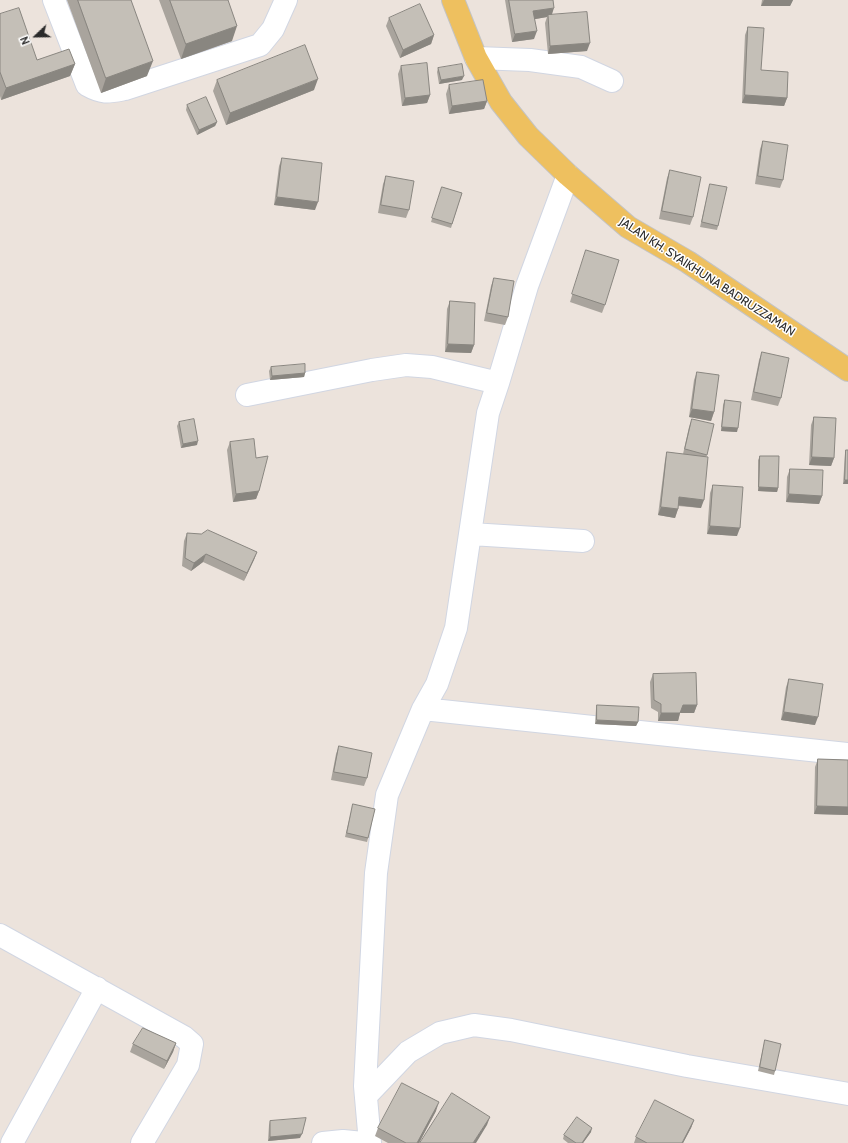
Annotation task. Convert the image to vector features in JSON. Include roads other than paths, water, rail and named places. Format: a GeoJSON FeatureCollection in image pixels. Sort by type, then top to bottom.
{"type":"FeatureCollection","features":[{"type":"Feature","properties":{"kind":"main road","name":"JALAN KH. SYAIKHUNA BADRUZZAMAN"},"geometry":{"type":"LineString","coordinates":[[453,0],[476,58],[501,102],[528,136],[568,175],[628,227],[688,262],[848,370]]}},
{"type":"Feature","properties":{"kind":"street"},"geometry":{"type":"LineString","coordinates":[[54,0],[87,85],[97,90],[108,92],[126,89],[260,44],[273,29],[286,0]]}},
{"type":"Feature","properties":{"kind":"street"},"geometry":{"type":"LineString","coordinates":[[476,58],[530,60],[581,67],[612,81]]}},
{"type":"Feature","properties":{"kind":"street"},"geometry":{"type":"LineString","coordinates":[[370,1143],[364,1086],[376,873],[387,795],[423,709],[437,684],[456,628],[488,414],[527,286],[568,175]]}},
{"type":"Feature","properties":{"kind":"street"},"geometry":{"type":"LineString","coordinates":[[247,395],[372,370],[406,365],[432,368],[498,383]]}},
{"type":"Feature","properties":{"kind":"street"},"geometry":{"type":"LineString","coordinates":[[471,534],[583,541]]}},
{"type":"Feature","properties":{"kind":"street"},"geometry":{"type":"LineString","coordinates":[[423,709],[848,754]]}},
{"type":"Feature","properties":{"kind":"street"},"geometry":{"type":"LineString","coordinates":[[0,935],[184,1037],[192,1044],[188,1065],[142,1143]]}},
{"type":"Feature","properties":{"kind":"street"},"geometry":{"type":"LineString","coordinates":[[12,1143],[97,988]]}},
{"type":"Feature","properties":{"kind":"street"},"geometry":{"type":"LineString","coordinates":[[366,1096],[408,1052],[440,1033],[474,1025],[511,1030],[687,1066],[848,1094]]}},
{"type":"Feature","properties":{"kind":"street"},"geometry":{"type":"LineString","coordinates":[[323,1143],[342,1141],[363,1143]]}}]}
